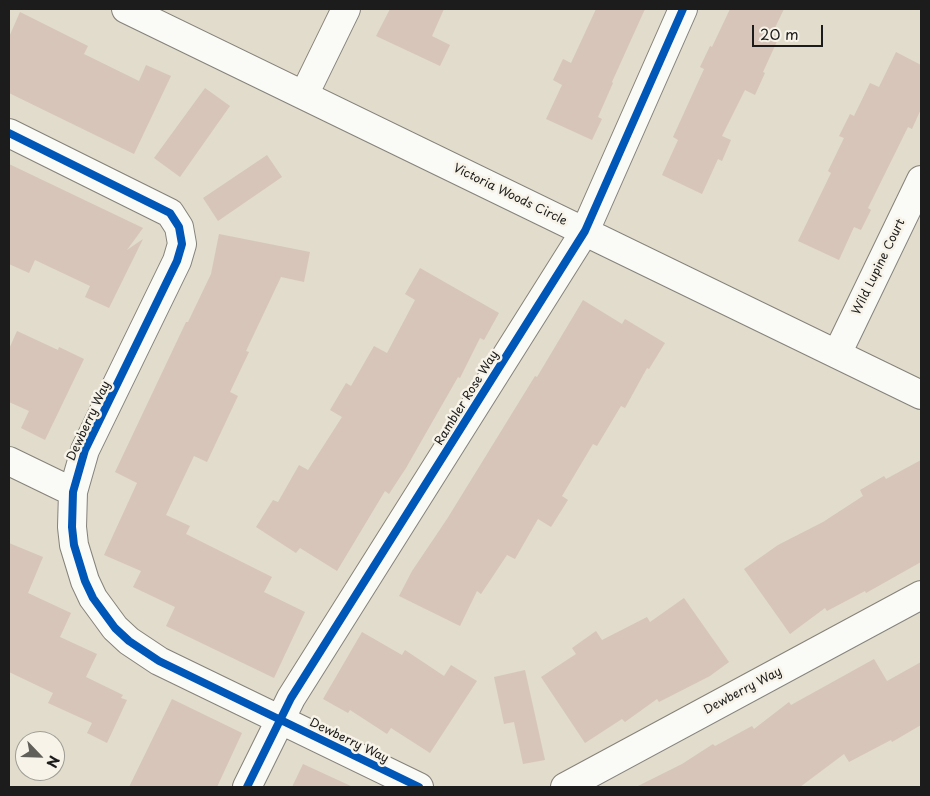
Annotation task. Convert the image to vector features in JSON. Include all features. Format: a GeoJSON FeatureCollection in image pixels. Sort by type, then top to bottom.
{"type":"FeatureCollection","features":[{"type":"Feature","properties":{"kind":"street","name":"Victoria Woods Circle"},"geometry":{"type":"LineString","coordinates":[[126,9],[921,395]]}},
{"type":"Feature","properties":{"kind":"street"},"geometry":{"type":"LineString","coordinates":[[304,95],[346,9]]}},
{"type":"Feature","properties":{"kind":"street","name":"Rambler Rose Way"},"geometry":{"type":"LineString","coordinates":[[248,787],[291,698],[585,231],[683,9]]}},
{"type":"Feature","properties":{"kind":"street","name":"Dewberry Way"},"geometry":{"type":"LineString","coordinates":[[9,134],[170,213],[179,227],[182,244],[177,261],[86,450],[73,492],[72,526],[78,563],[93,598],[115,628],[129,641],[159,661],[419,787]]}},
{"type":"Feature","properties":{"kind":"street","name":"Wild Lupine Court"},"geometry":{"type":"LineString","coordinates":[[837,354],[921,180]]}},
{"type":"Feature","properties":{"kind":"street"},"geometry":{"type":"LineString","coordinates":[[9,460],[73,492]]}},
{"type":"Feature","properties":{"kind":"street","name":"Dewberry Way"},"geometry":{"type":"LineString","coordinates":[[564,787],[921,595]]}},
{"type":"Feature","properties":{"kind":"building"},"geometry":{"type":"Polygon","coordinates":[[[390,9],[444,9],[432,36],[450,45],[440,66],[376,36],[390,9]]]}},
{"type":"Feature","properties":{"kind":"building"},"geometry":{"type":"Polygon","coordinates":[[[596,9],[645,9],[612,82],[598,117],[602,119],[592,140],[546,119],[562,85],[553,80],[563,59],[571,63],[596,9]]]}},
{"type":"Feature","properties":{"kind":"building"},"geometry":{"type":"Polygon","coordinates":[[[730,9],[784,9],[772,34],[779,37],[763,72],[765,73],[755,95],[745,90],[722,136],[731,140],[722,161],[718,159],[702,194],[662,175],[678,140],[673,137],[704,69],[700,67],[730,9]]]}},
{"type":"Feature","properties":{"kind":"building"},"geometry":{"type":"Polygon","coordinates":[[[20,12],[88,46],[84,54],[139,81],[146,65],[171,76],[134,154],[9,93],[9,37],[20,12]]]}},
{"type":"Feature","properties":{"kind":"building"},"geometry":{"type":"Polygon","coordinates":[[[896,52],[921,65],[921,109],[912,129],[908,127],[868,208],[871,210],[861,230],[854,227],[839,260],[798,241],[831,173],[828,171],[844,138],[839,136],[850,114],[854,116],[870,83],[879,87],[896,52]]]}},
{"type":"Feature","properties":{"kind":"building"},"geometry":{"type":"Polygon","coordinates":[[[205,88],[230,106],[180,177],[154,158],[205,88]]]}},
{"type":"Feature","properties":{"kind":"building"},"geometry":{"type":"Polygon","coordinates":[[[267,155],[282,177],[218,221],[203,198],[267,155]]]}},
{"type":"Feature","properties":{"kind":"building"},"geometry":{"type":"Polygon","coordinates":[[[9,164],[143,228],[127,250],[143,239],[109,308],[85,297],[90,286],[35,260],[29,273],[9,264],[9,164]]]}},
{"type":"Feature","properties":{"kind":"building"},"geometry":{"type":"Polygon","coordinates":[[[219,234],[310,252],[304,282],[281,277],[246,351],[249,352],[230,392],[238,396],[207,462],[194,456],[166,515],[190,526],[186,534],[272,577],[264,592],[305,612],[274,678],[166,626],[175,607],[133,587],[141,571],[104,555],[137,483],[115,472],[186,322],[188,322],[211,274],[219,234]]]}},
{"type":"Feature","properties":{"kind":"building"},"geometry":{"type":"Polygon","coordinates":[[[420,268],[499,313],[484,340],[480,338],[460,378],[458,377],[406,468],[389,494],[385,491],[337,571],[300,548],[296,553],[256,527],[273,500],[278,502],[299,465],[308,470],[342,417],[330,410],[346,383],[351,386],[374,346],[387,353],[415,300],[405,294],[420,268]]]}},
{"type":"Feature","properties":{"kind":"building"},"geometry":{"type":"Polygon","coordinates":[[[583,300],[622,324],[625,319],[665,343],[649,369],[647,368],[625,408],[621,406],[597,446],[593,444],[562,496],[568,500],[551,527],[538,519],[515,559],[507,555],[481,594],[477,591],[460,626],[399,596],[412,571],[447,519],[535,376],[537,377],[583,300]]]}},
{"type":"Feature","properties":{"kind":"building"},"geometry":{"type":"Polygon","coordinates":[[[17,331],[58,350],[59,347],[84,359],[45,440],[21,428],[29,411],[9,402],[9,349],[17,331]]]}},
{"type":"Feature","properties":{"kind":"building"},"geometry":{"type":"Polygon","coordinates":[[[921,460],[921,562],[866,593],[865,591],[827,611],[825,608],[790,634],[744,569],[778,545],[823,522],[863,496],[860,490],[884,476],[886,479],[921,460]]]}},
{"type":"Feature","properties":{"kind":"building"},"geometry":{"type":"Polygon","coordinates":[[[9,543],[43,557],[28,593],[71,613],[60,637],[97,654],[86,677],[123,695],[121,698],[127,700],[107,743],[87,733],[92,723],[48,703],[53,693],[9,672],[9,543]]]}},
{"type":"Feature","properties":{"kind":"building"},"geometry":{"type":"Polygon","coordinates":[[[684,598],[729,662],[710,676],[659,702],[657,699],[625,722],[622,719],[585,743],[541,677],[576,654],[572,648],[596,631],[602,640],[647,617],[650,622],[684,598]]]}},
{"type":"Feature","properties":{"kind":"building"},"geometry":{"type":"Polygon","coordinates":[[[362,632],[402,655],[405,650],[444,676],[451,665],[477,681],[430,753],[391,728],[387,734],[350,710],[348,713],[323,699],[362,632]]]}},
{"type":"Feature","properties":{"kind":"building"},"geometry":{"type":"Polygon","coordinates":[[[874,659],[887,681],[921,662],[921,725],[892,742],[891,740],[849,762],[844,754],[800,787],[636,787],[682,764],[713,744],[715,746],[752,726],[754,729],[789,702],[791,705],[874,659]]]}},
{"type":"Feature","properties":{"kind":"building"},"geometry":{"type":"Polygon","coordinates":[[[525,670],[545,760],[523,764],[514,722],[504,724],[494,677],[525,670]]]}},
{"type":"Feature","properties":{"kind":"building"},"geometry":{"type":"Polygon","coordinates":[[[172,699],[242,733],[217,787],[129,787],[172,699]]]}},
{"type":"Feature","properties":{"kind":"building"},"geometry":{"type":"Polygon","coordinates":[[[303,764],[353,787],[292,787],[303,764]]]}},
{"type":"Feature","properties":{"kind":"cycle path"},"geometry":{"type":"LineString","coordinates":[[247,787],[291,698],[585,231],[683,9]]}},
{"type":"Feature","properties":{"kind":"cycle path"},"geometry":{"type":"LineString","coordinates":[[9,133],[170,213],[179,227],[182,244],[177,261],[85,450],[73,492],[72,527],[74,545],[85,581],[93,598],[115,628],[129,641],[159,661],[419,787]]}}]}
